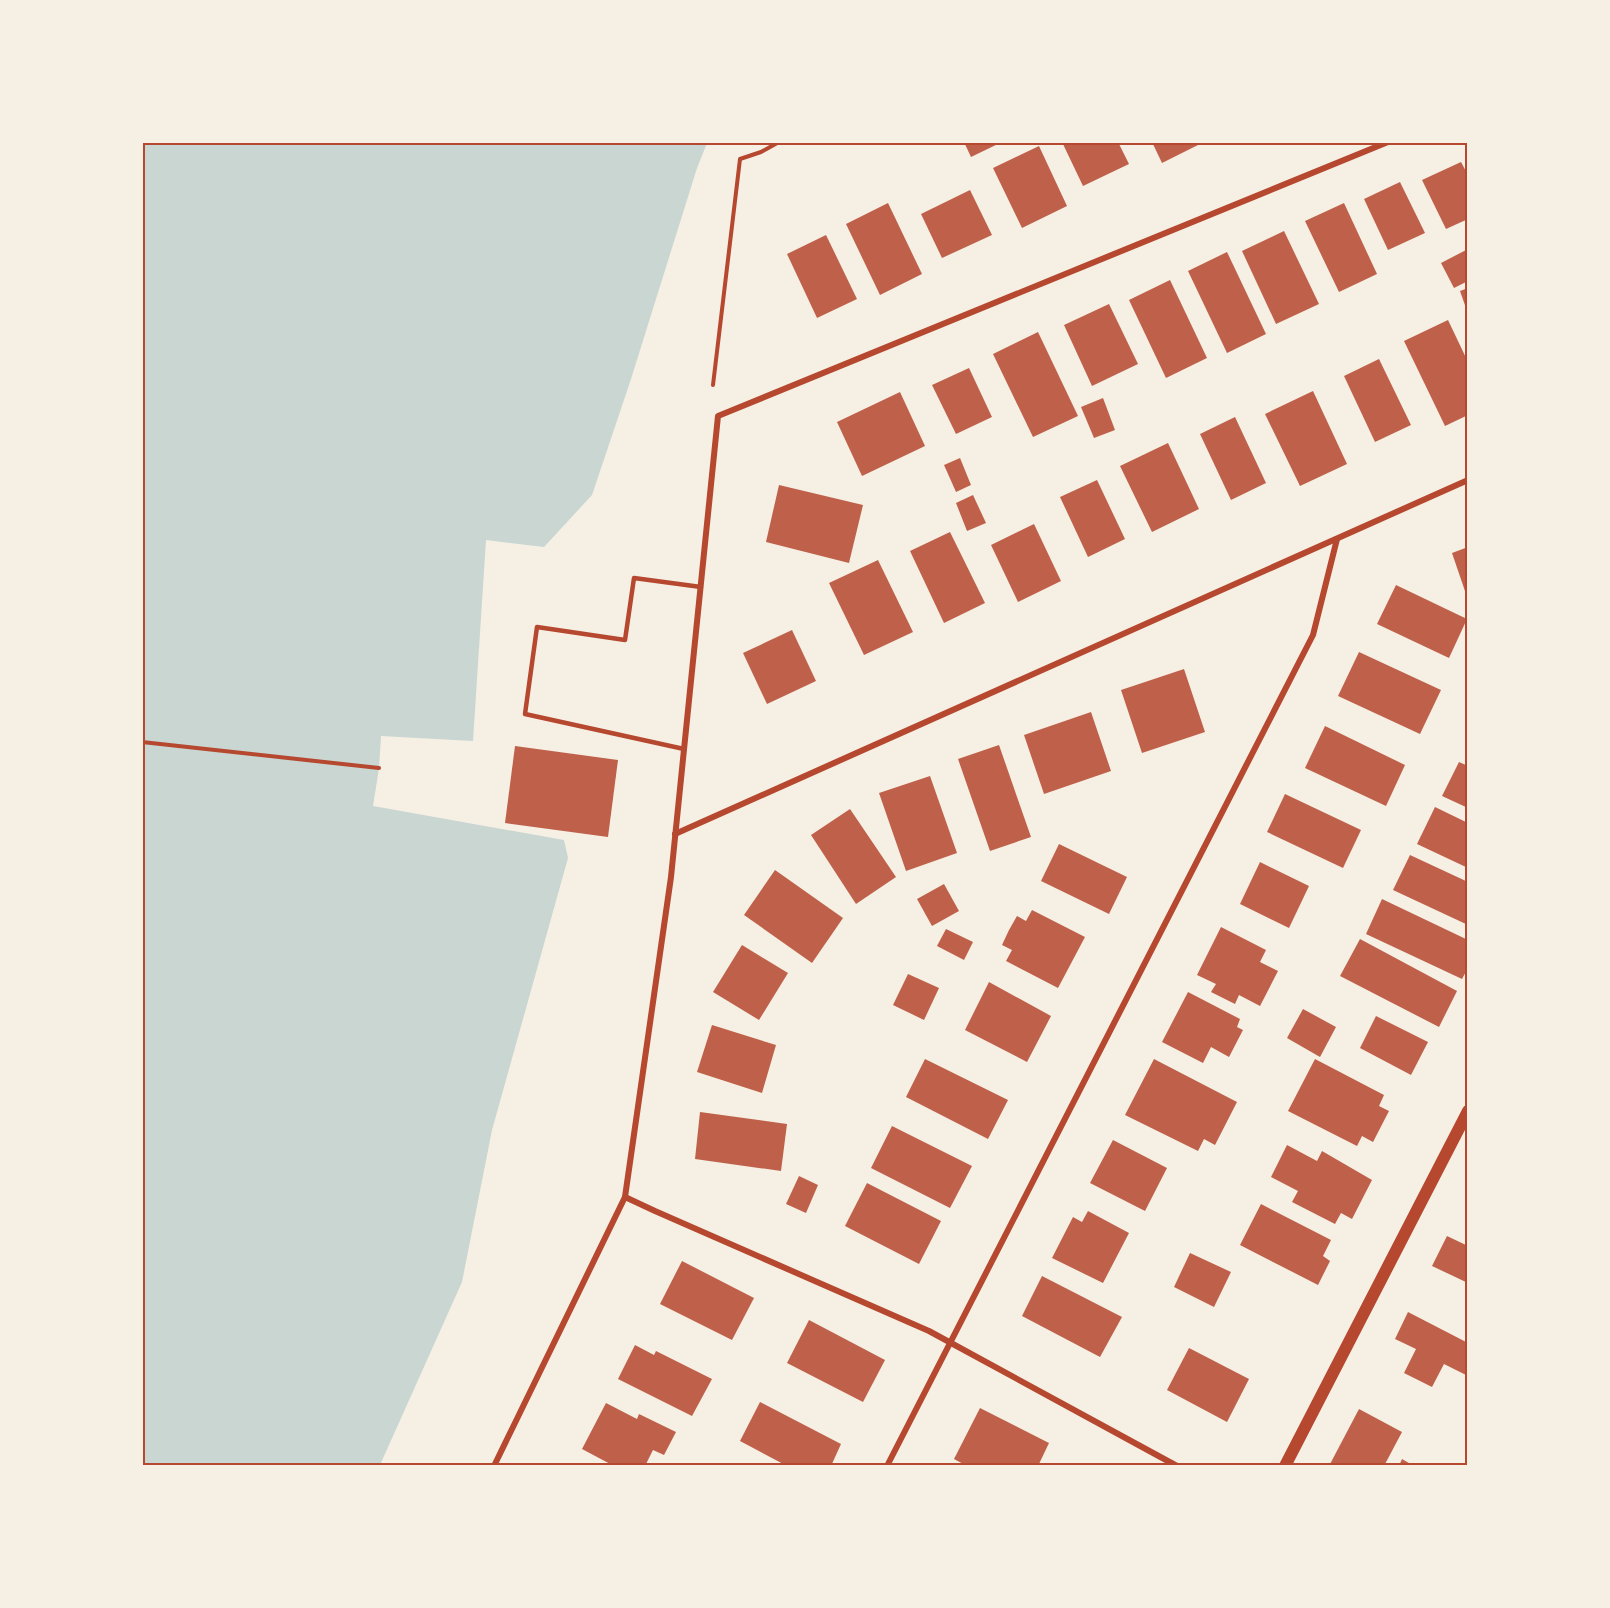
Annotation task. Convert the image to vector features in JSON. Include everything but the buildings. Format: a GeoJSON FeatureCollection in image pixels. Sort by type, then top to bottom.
{"type":"FeatureCollection","features":[{"type":"Feature","properties":{"kind":"main road"},"geometry":{"type":"LineString","coordinates":[[1286,1466],[1467,1111]]}},
{"type":"Feature","properties":{"kind":"street"},"geometry":{"type":"LineString","coordinates":[[494,1466],[625,1197],[671,877],[718,416],[1388,142]]}},
{"type":"Feature","properties":{"kind":"street"},"geometry":{"type":"LineString","coordinates":[[675,834],[1467,480]]}},
{"type":"Feature","properties":{"kind":"street"},"geometry":{"type":"LineString","coordinates":[[887,1466],[1313,635],[1336,538]]}},
{"type":"Feature","properties":{"kind":"street"},"geometry":{"type":"LineString","coordinates":[[625,1197],[929,1331],[1177,1466]]}},
{"type":"Feature","properties":{"kind":"lane"},"geometry":{"type":"LineString","coordinates":[[684,749],[525,714],[537,627],[624,640],[633,578],[700,587]]}},
{"type":"Feature","properties":{"kind":"path"},"geometry":{"type":"LineString","coordinates":[[712,385],[740,159],[761,152],[778,142]]}},
{"type":"Feature","properties":{"kind":"path"},"geometry":{"type":"LineString","coordinates":[[142,742],[379,768]]}},
{"type":"Feature","properties":{"kind":"shaded area"},"geometry":{"type":"Polygon","coordinates":[[[143,143],[707,143],[592,495],[544,547],[486,540],[473,741],[381,736],[373,806],[564,840],[568,858],[492,1130],[462,1282],[380,1465],[143,1466],[143,143]]]}}]}
